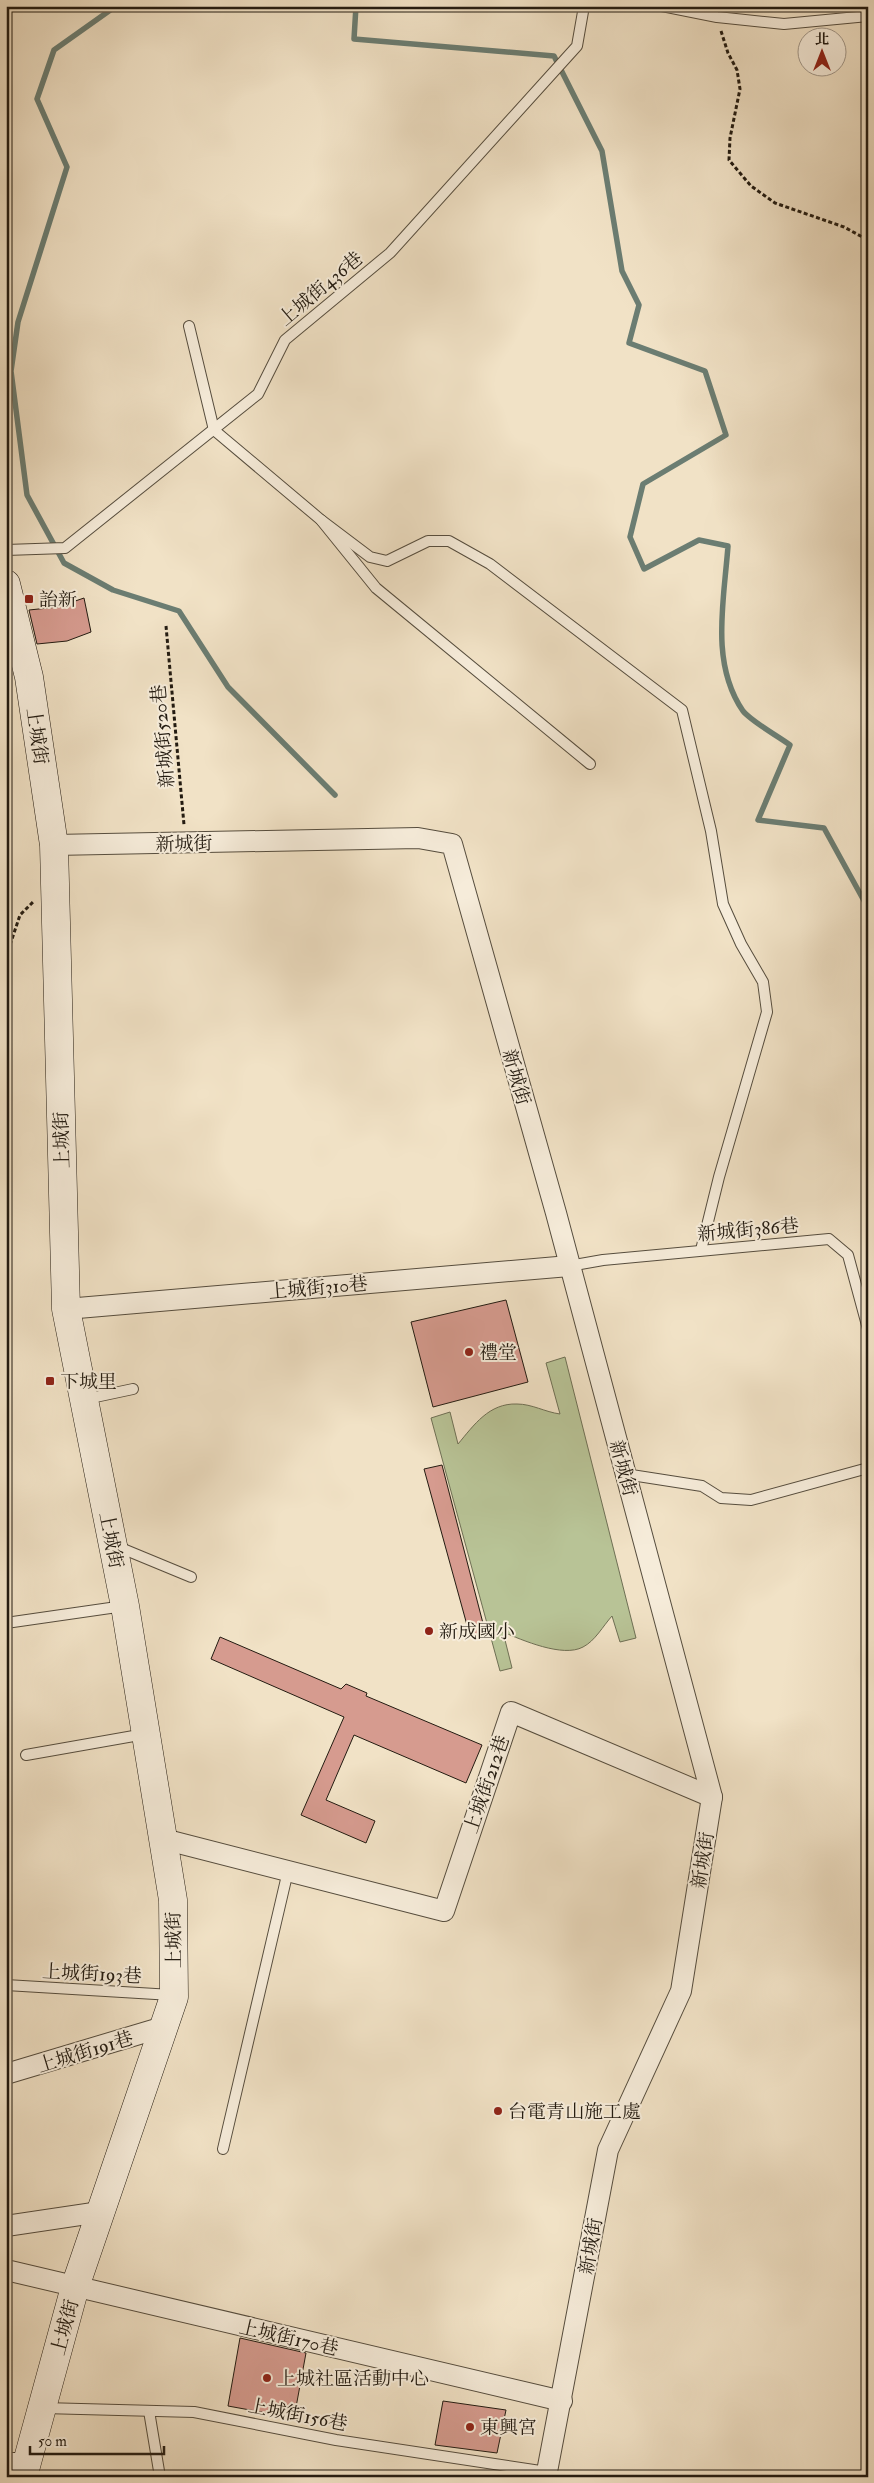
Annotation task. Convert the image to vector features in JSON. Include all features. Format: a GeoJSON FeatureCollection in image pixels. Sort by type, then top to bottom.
{"type":"FeatureCollection","features":[{"type":"Feature","properties":{"kind":"street","name":"上城街"},"geometry":{"type":"LineString","coordinates":[[6,584],[29,677],[54,846],[66,1309],[125,1606],[173,1900],[174,1997],[75,2287],[42,2408],[19,2468]]}},
{"type":"Feature","properties":{"kind":"street","name":"新城街"},"geometry":{"type":"LineString","coordinates":[[54,846],[418,838],[452,844],[570,1266],[712,1798],[681,1991],[608,2150],[550,2475]]}},
{"type":"Feature","properties":{"kind":"street","name":"上城街310巷"},"geometry":{"type":"LineString","coordinates":[[66,1309],[570,1266]]}},
{"type":"Feature","properties":{"kind":"street","name":"上城街212巷"},"geometry":{"type":"LineString","coordinates":[[163,1839],[444,1911],[511,1712],[712,1798]]}},
{"type":"Feature","properties":{"kind":"street","name":"上城街191巷"},"geometry":{"type":"LineString","coordinates":[[6,2074],[164,2027]]}},
{"type":"Feature","properties":{"kind":"street"},"geometry":{"type":"LineString","coordinates":[[6,2226],[100,2212]]}},
{"type":"Feature","properties":{"kind":"street","name":"上城街170巷"},"geometry":{"type":"LineString","coordinates":[[6,2270],[562,2401]]}},
{"type":"Feature","properties":{"kind":"lane","name":"上城街436巷"},"geometry":{"type":"LineString","coordinates":[[6,550],[65,548],[258,394],[285,340],[390,252],[577,46],[584,6]]}},
{"type":"Feature","properties":{"kind":"lane"},"geometry":{"type":"LineString","coordinates":[[662,6],[716,17],[784,24],[868,16]]}},
{"type":"Feature","properties":{"kind":"lane"},"geometry":{"type":"LineString","coordinates":[[189,326],[214,430],[321,520],[370,558],[387,561],[428,541],[449,541],[490,564],[682,710],[711,831],[723,904],[741,944],[763,982],[767,1012],[719,1177],[702,1250]]}},
{"type":"Feature","properties":{"kind":"lane"},"geometry":{"type":"LineString","coordinates":[[321,520],[376,588],[590,764]]}},
{"type":"Feature","properties":{"kind":"lane","name":"新城街386巷"},"geometry":{"type":"LineString","coordinates":[[570,1266],[603,1260],[830,1239],[848,1255],[868,1329]]}},
{"type":"Feature","properties":{"kind":"lane"},"geometry":{"type":"LineString","coordinates":[[84,1400],[134,1389]]}},
{"type":"Feature","properties":{"kind":"lane"},"geometry":{"type":"LineString","coordinates":[[625,1474],[702,1486],[721,1498],[751,1500],[868,1468]]}},
{"type":"Feature","properties":{"kind":"lane"},"geometry":{"type":"LineString","coordinates":[[113,1544],[191,1577]]}},
{"type":"Feature","properties":{"kind":"lane"},"geometry":{"type":"LineString","coordinates":[[6,1623],[125,1606]]}},
{"type":"Feature","properties":{"kind":"lane"},"geometry":{"type":"LineString","coordinates":[[26,1755],[146,1734]]}},
{"type":"Feature","properties":{"kind":"lane"},"geometry":{"type":"LineString","coordinates":[[224,2149],[288,1871]]}},
{"type":"Feature","properties":{"kind":"lane","name":"上城街193巷"},"geometry":{"type":"LineString","coordinates":[[6,1985],[172,1995],[174,1997]]}},
{"type":"Feature","properties":{"kind":"lane","name":"上城街156巷"},"geometry":{"type":"LineString","coordinates":[[42,2408],[194,2412],[336,2440],[550,2475]]}},
{"type":"Feature","properties":{"kind":"lane"},"geometry":{"type":"LineString","coordinates":[[149,2411],[160,2477]]}},
{"type":"Feature","properties":{"kind":"path"},"geometry":{"type":"LineString","coordinates":[[716,17],[728,53],[737,70],[740,89],[730,138],[729,160],[751,186],[775,203],[844,227],[868,240]]}},
{"type":"Feature","properties":{"kind":"path","name":"新城街520巷"},"geometry":{"type":"LineString","coordinates":[[166,626],[186,842]]}},
{"type":"Feature","properties":{"kind":"path"},"geometry":{"type":"LineString","coordinates":[[6,956],[20,915],[54,882]]}},
{"type":"Feature","properties":{"kind":"green space"},"geometry":{"type":"Polygon","coordinates":[[[565,1357],[636,1638],[620,1642],[612,1616],[591,1641],[575,1650],[543,1647],[503,1632],[512,1668],[500,1671],[431,1418],[450,1412],[458,1444],[483,1416],[498,1407],[523,1404],[560,1414],[546,1363],[565,1357]]]}},
{"type":"Feature","properties":{"kind":"building"},"geometry":{"type":"Polygon","coordinates":[[[84,598],[91,632],[67,641],[37,644],[29,610],[58,607],[84,598]]]}},
{"type":"Feature","properties":{"kind":"building","name":"禮堂"},"geometry":{"type":"Polygon","coordinates":[[[506,1300],[528,1382],[433,1407],[411,1322],[506,1300]]]}},
{"type":"Feature","properties":{"kind":"building"},"geometry":{"type":"Polygon","coordinates":[[[442,1465],[485,1631],[470,1636],[424,1469],[442,1465]]]}},
{"type":"Feature","properties":{"kind":"building"},"geometry":{"type":"Polygon","coordinates":[[[220,1637],[341,1689],[346,1684],[367,1693],[366,1696],[482,1745],[466,1783],[354,1735],[326,1800],[375,1821],[366,1843],[301,1815],[344,1717],[211,1659],[220,1637]]]}},
{"type":"Feature","properties":{"kind":"building","name":"上城社區活動中心"},"geometry":{"type":"Polygon","coordinates":[[[240,2338],[306,2353],[294,2418],[228,2406],[240,2338]]]}},
{"type":"Feature","properties":{"kind":"building","name":"東興宮"},"geometry":{"type":"Polygon","coordinates":[[[443,2401],[506,2410],[497,2453],[435,2445],[443,2401]]]}},
{"type":"Feature","properties":{"kind":"waterway"},"geometry":{"type":"LineString","coordinates":[[116,6],[54,50],[37,99],[67,167],[18,322],[11,371],[27,495],[64,563],[113,590],[179,611],[228,687],[335,795]]}},
{"type":"Feature","properties":{"kind":"waterway"},"geometry":{"type":"LineString","coordinates":[[356,6],[354,39],[554,56],[602,151],[622,271],[639,305],[629,343],[705,371],[726,435],[643,484],[630,537],[644,569],[699,540],[728,546],[722,610],[723,652],[726,673],[743,711],[790,745],[758,820],[824,828],[868,908]]}},
{"type":"Feature","properties":{"kind":"place","name":"詒新"},"geometry":{"type":"Point","coordinates":[29,599]}},
{"type":"Feature","properties":{"kind":"place","name":"禮堂"},"geometry":{"type":"Point","coordinates":[469,1352]}},
{"type":"Feature","properties":{"kind":"place","name":"下城里"},"geometry":{"type":"Point","coordinates":[50,1381]}},
{"type":"Feature","properties":{"kind":"place","name":"新成國小"},"geometry":{"type":"Point","coordinates":[429,1631]}},
{"type":"Feature","properties":{"kind":"place","name":"台電青山施工處"},"geometry":{"type":"Point","coordinates":[498,2111]}},
{"type":"Feature","properties":{"kind":"place","name":"上城社區活動中心"},"geometry":{"type":"Point","coordinates":[267,2378]}},
{"type":"Feature","properties":{"kind":"place","name":"東興宮"},"geometry":{"type":"Point","coordinates":[470,2427]}}]}
